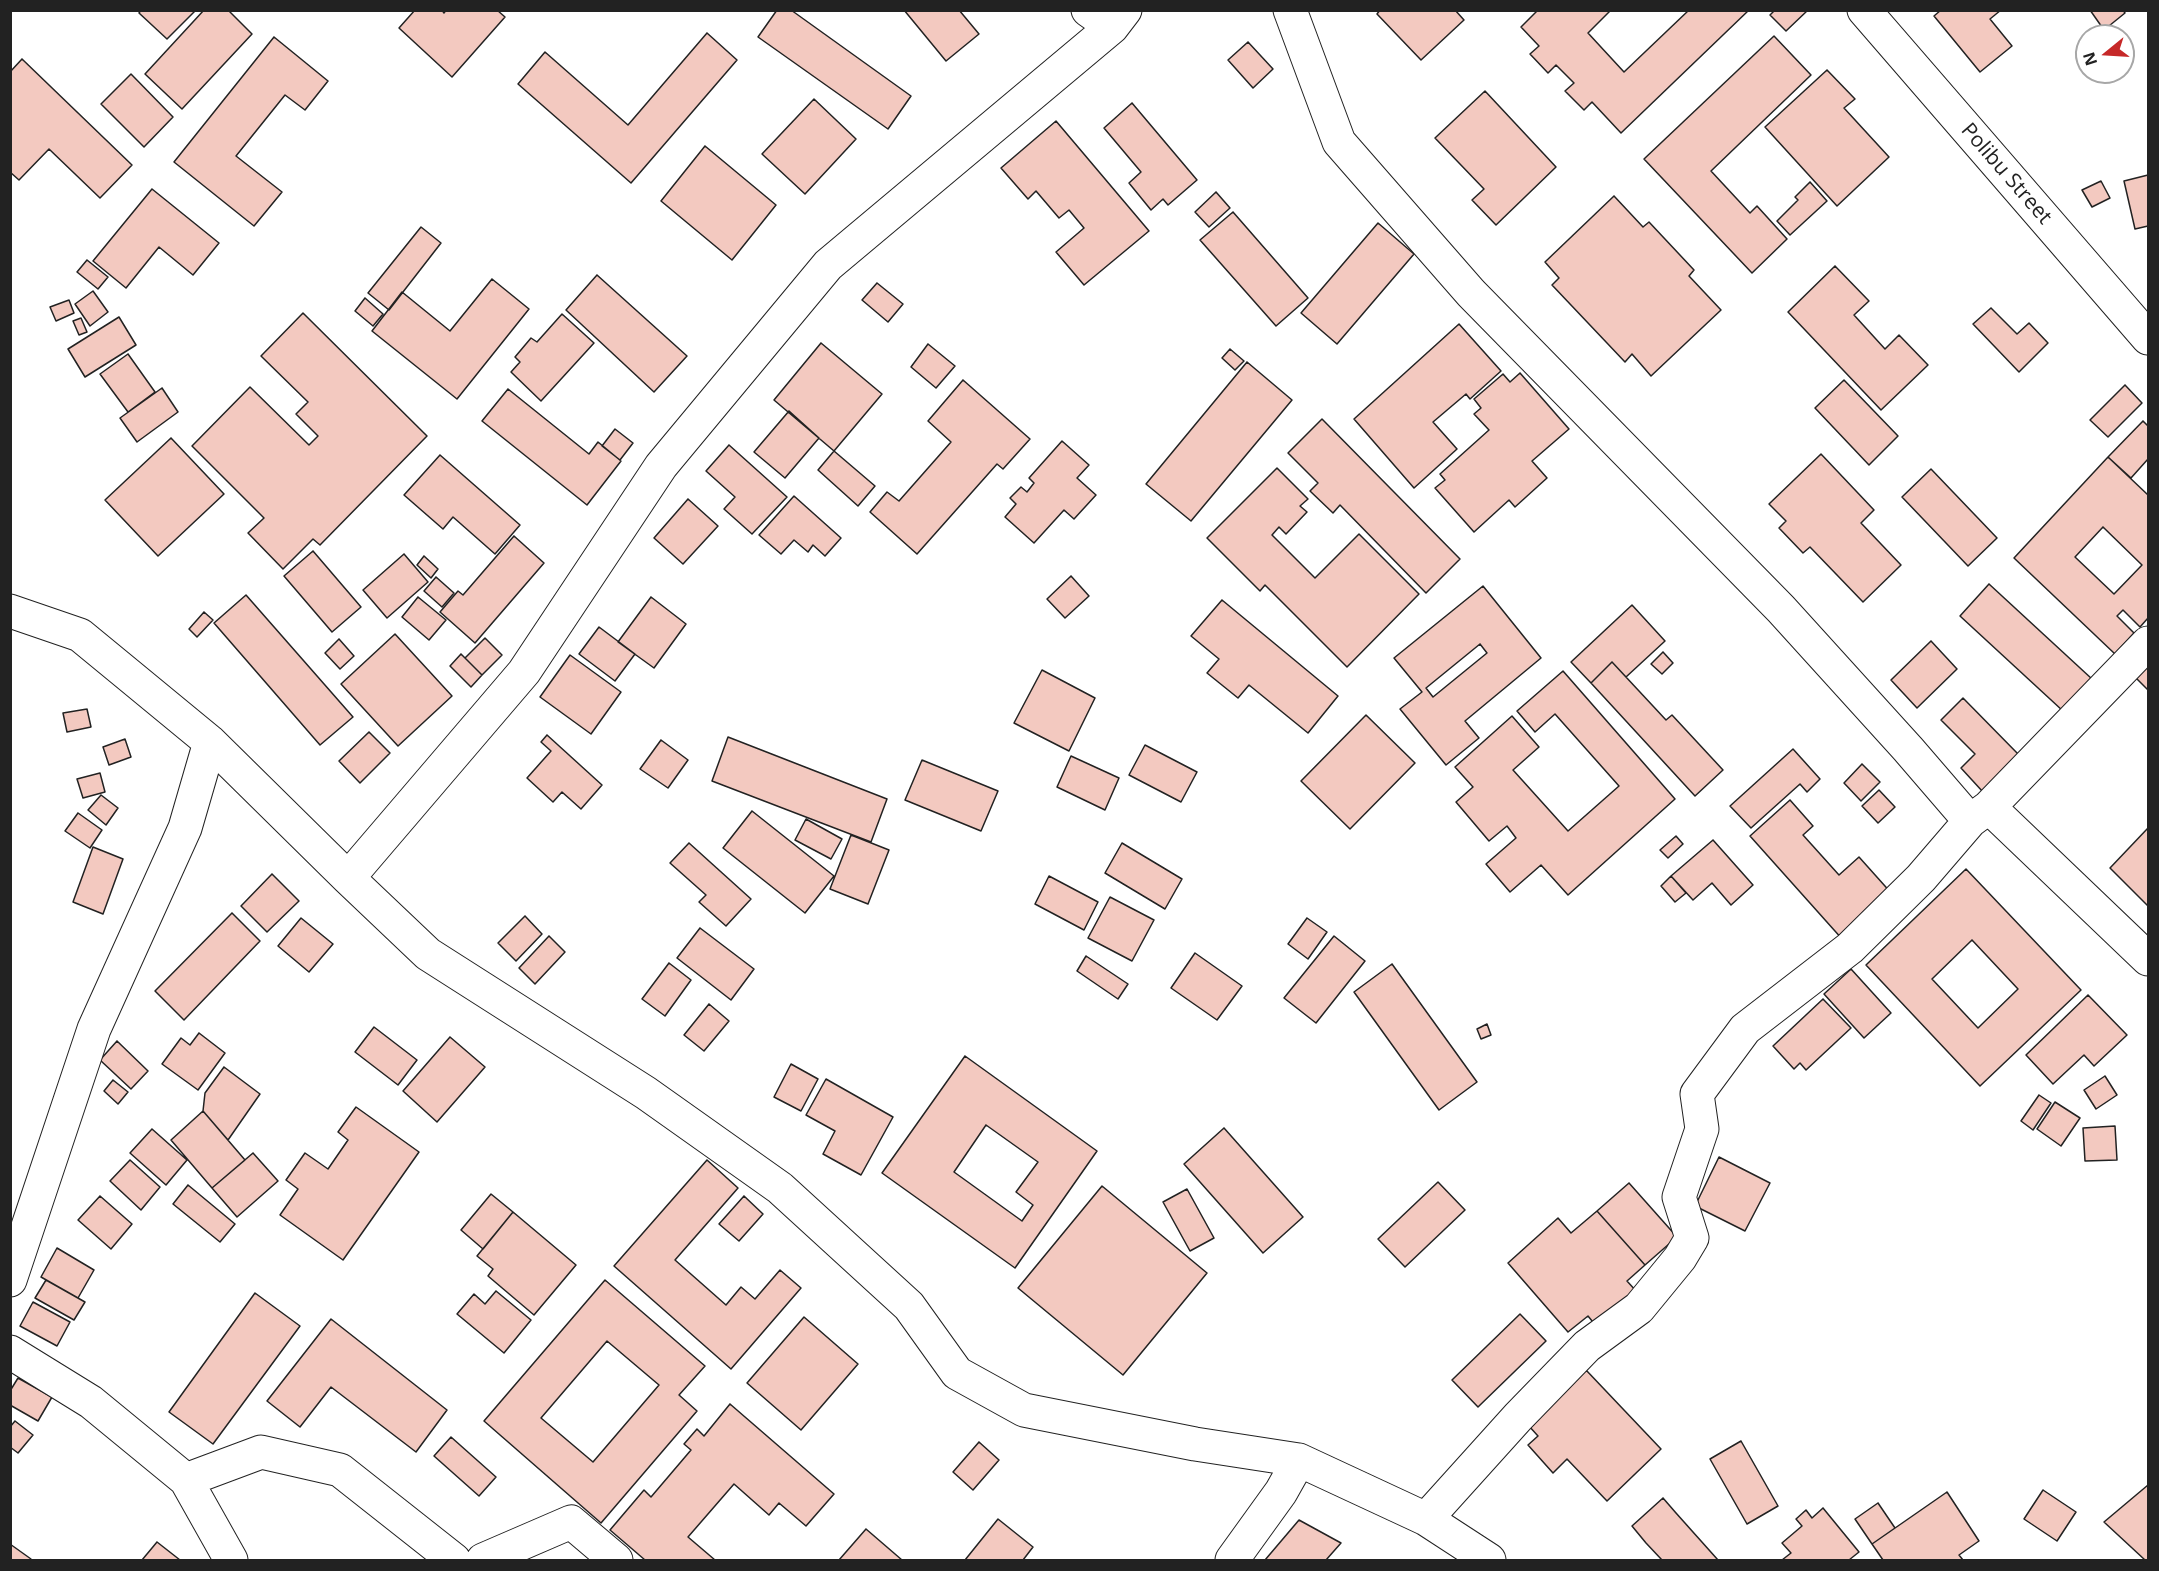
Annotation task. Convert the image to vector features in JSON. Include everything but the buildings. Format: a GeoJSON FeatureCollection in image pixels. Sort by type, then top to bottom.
{"type":"FeatureCollection","features":[{"type":"Feature","properties":{"kind":"street"},"geometry":{"type":"LineString","coordinates":[[1290,10],[1339,142],[1471,293],[1781,609],[1908,749],[1979,814],[2148,960]]}},
{"type":"Feature","properties":{"kind":"street","name":"Polibu Street"},"geometry":{"type":"LineString","coordinates":[[1864,10],[2148,338]]}},
{"type":"Feature","properties":{"kind":"street"},"geometry":{"type":"LineString","coordinates":[[348,878],[524,672],[661,465],[828,265],[1108,16]]}},
{"type":"Feature","properties":{"kind":"street"},"geometry":{"type":"LineString","coordinates":[[10,611],[80,635],[210,742],[428,954],[646,1094],[780,1188],[909,1306],[957,1373],[1024,1410],[1195,1444],[1299,1460],[1426,1519],[1488,1560]]}},
{"type":"Feature","properties":{"kind":"street"},"geometry":{"type":"LineString","coordinates":[[1426,1519],[1518,1417],[1587,1346],[1639,1308],[1680,1258],[1692,1238],[1679,1197],[1702,1129],[1697,1094],[1745,1029],[1850,948],[1921,879],[1979,814],[2148,643]]}},
{"type":"Feature","properties":{"kind":"street"},"geometry":{"type":"LineString","coordinates":[[10,1280],[94,1029],[185,828],[210,742]]}},
{"type":"Feature","properties":{"kind":"street"},"geometry":{"type":"LineString","coordinates":[[10,1352],[91,1402],[186,1480],[231,1560]]}},
{"type":"Feature","properties":{"kind":"street"},"geometry":{"type":"LineString","coordinates":[[186,1480],[261,1452],[340,1470],[454,1560]]}},
{"type":"Feature","properties":{"kind":"street"},"geometry":{"type":"LineString","coordinates":[[1232,1560],[1281,1492],[1299,1460]]}},
{"type":"Feature","properties":{"kind":"street"},"geometry":{"type":"LineString","coordinates":[[483,1560],[571,1522],[616,1560]]}}]}
